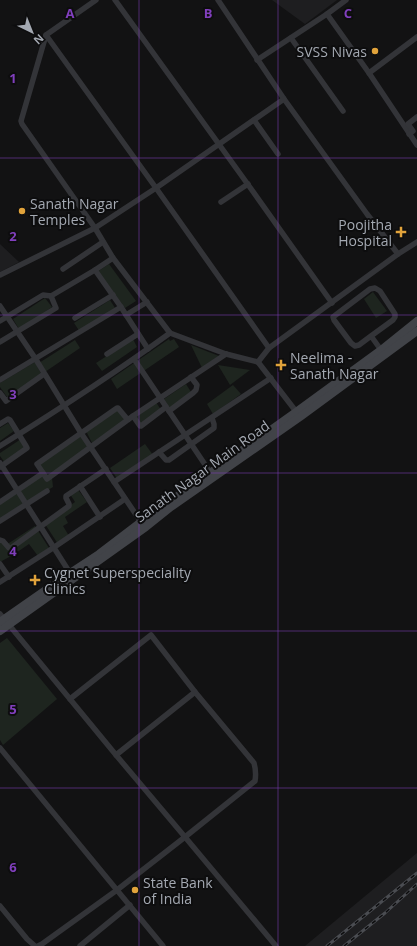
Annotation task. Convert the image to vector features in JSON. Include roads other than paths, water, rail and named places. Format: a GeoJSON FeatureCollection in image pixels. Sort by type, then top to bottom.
{"type":"FeatureCollection","features":[{"type":"Feature","properties":{"kind":"street"},"geometry":{"type":"LineString","coordinates":[[96,0],[46,36],[21,121],[22,124],[95,228],[113,258],[170,333],[226,354],[258,362],[298,414]]}},
{"type":"Feature","properties":{"kind":"street"},"geometry":{"type":"LineString","coordinates":[[115,0],[332,303]]}},
{"type":"Feature","properties":{"kind":"street"},"geometry":{"type":"LineString","coordinates":[[218,0],[284,99],[367,214],[398,254]]}},
{"type":"Feature","properties":{"kind":"street"},"geometry":{"type":"LineString","coordinates":[[258,60],[346,0]]}},
{"type":"Feature","properties":{"kind":"street"},"geometry":{"type":"LineString","coordinates":[[327,14],[413,135]]}},
{"type":"Feature","properties":{"kind":"street"},"geometry":{"type":"LineString","coordinates":[[46,36],[269,348]]}},
{"type":"Feature","properties":{"kind":"street"},"geometry":{"type":"LineString","coordinates":[[369,73],[417,37]]}},
{"type":"Feature","properties":{"kind":"street"},"geometry":{"type":"LineString","coordinates":[[291,38],[343,111]]}},
{"type":"Feature","properties":{"kind":"street"},"geometry":{"type":"LineString","coordinates":[[0,275],[95,228],[156,188],[284,99]]}},
{"type":"Feature","properties":{"kind":"street"},"geometry":{"type":"LineString","coordinates":[[417,117],[408,124],[417,145]]}},
{"type":"Feature","properties":{"kind":"street"},"geometry":{"type":"LineString","coordinates":[[254,120],[278,154]]}},
{"type":"Feature","properties":{"kind":"street"},"geometry":{"type":"LineString","coordinates":[[221,202],[248,184]]}},
{"type":"Feature","properties":{"kind":"street"},"geometry":{"type":"LineString","coordinates":[[63,269],[103,242]]}},
{"type":"Feature","properties":{"kind":"street"},"geometry":{"type":"LineString","coordinates":[[258,362],[269,348],[398,254],[417,242]]}},
{"type":"Feature","properties":{"kind":"street"},"geometry":{"type":"LineString","coordinates":[[0,321],[44,296],[51,296],[113,258]]}},
{"type":"Feature","properties":{"kind":"street"},"geometry":{"type":"LineString","coordinates":[[95,270],[148,349]]}},
{"type":"Feature","properties":{"kind":"street"},"geometry":{"type":"LineString","coordinates":[[375,288],[380,291],[395,314],[395,317],[371,336],[359,345],[355,346],[351,343],[334,320],[334,317],[370,289],[375,288]]}},
{"type":"Feature","properties":{"kind":"street"},"geometry":{"type":"LineString","coordinates":[[75,318],[112,295]]}},
{"type":"Feature","properties":{"kind":"street"},"geometry":{"type":"LineString","coordinates":[[0,342],[56,308],[51,296]]}},
{"type":"Feature","properties":{"kind":"street"},"geometry":{"type":"LineString","coordinates":[[126,315],[147,302]]}},
{"type":"Feature","properties":{"kind":"street"},"geometry":{"type":"LineString","coordinates":[[0,306],[35,358],[81,433],[141,522]]}},
{"type":"Feature","properties":{"kind":"street"},"geometry":{"type":"LineString","coordinates":[[0,380],[121,307]]}},
{"type":"Feature","properties":{"kind":"street"},"geometry":{"type":"LineString","coordinates":[[276,946],[3,620],[99,554],[210,472],[298,414],[417,322]]}},
{"type":"Feature","properties":{"kind":"street","name":"Sanath Nagar Main Road"},"geometry":{"type":"LineString","coordinates":[[0,631],[3,620],[146,527],[298,414],[417,331]]}},
{"type":"Feature","properties":{"kind":"street"},"geometry":{"type":"LineString","coordinates":[[0,446],[64,406],[170,333]]}},
{"type":"Feature","properties":{"kind":"street"},"geometry":{"type":"LineString","coordinates":[[107,354],[138,334]]}},
{"type":"Feature","properties":{"kind":"street"},"geometry":{"type":"LineString","coordinates":[[371,336],[381,350]]}},
{"type":"Feature","properties":{"kind":"street"},"geometry":{"type":"LineString","coordinates":[[191,377],[197,385],[196,390],[193,393],[141,426],[140,426],[131,418],[118,408],[117,408],[37,464],[47,479],[131,418],[191,377],[226,354]]}},
{"type":"Feature","properties":{"kind":"street"},"geometry":{"type":"LineString","coordinates":[[134,359],[210,472]]}},
{"type":"Feature","properties":{"kind":"street"},"geometry":{"type":"LineString","coordinates":[[0,393],[6,401],[44,374]]}},
{"type":"Feature","properties":{"kind":"street"},"geometry":{"type":"LineString","coordinates":[[114,482],[271,378]]}},
{"type":"Feature","properties":{"kind":"street"},"geometry":{"type":"LineString","coordinates":[[160,452],[166,460],[169,460],[214,427],[212,418]]}},
{"type":"Feature","properties":{"kind":"street"},"geometry":{"type":"LineString","coordinates":[[0,424],[8,419],[10,420],[27,448],[0,465],[18,490],[70,573]]}},
{"type":"Feature","properties":{"kind":"street"},"geometry":{"type":"LineString","coordinates":[[0,540],[4,541],[11,548],[69,506],[70,504],[66,496],[106,469]]}},
{"type":"Feature","properties":{"kind":"street"},"geometry":{"type":"LineString","coordinates":[[0,502],[43,473]]}},
{"type":"Feature","properties":{"kind":"street"},"geometry":{"type":"LineString","coordinates":[[80,486],[100,517]]}},
{"type":"Feature","properties":{"kind":"street"},"geometry":{"type":"LineString","coordinates":[[0,521],[47,491]]}},
{"type":"Feature","properties":{"kind":"street"},"geometry":{"type":"LineString","coordinates":[[0,582],[125,499]]}},
{"type":"Feature","properties":{"kind":"street"},"geometry":{"type":"LineString","coordinates":[[0,564],[8,577]]}},
{"type":"Feature","properties":{"kind":"street"},"geometry":{"type":"LineString","coordinates":[[0,906],[27,939],[37,946],[42,944],[117,890],[255,781],[256,770],[254,763],[195,692],[151,635],[70,699]]}},
{"type":"Feature","properties":{"kind":"street"},"geometry":{"type":"LineString","coordinates":[[116,755],[195,692]]}},
{"type":"Feature","properties":{"kind":"street"},"geometry":{"type":"LineString","coordinates":[[1,752],[163,946]]}},
{"type":"Feature","properties":{"kind":"street"},"geometry":{"type":"LineString","coordinates":[[80,946],[130,905]]}},
{"type":"Feature","properties":{"kind":"railway"},"geometry":{"type":"LineString","coordinates":[[327,946],[417,873]]}},
{"type":"Feature","properties":{"kind":"railway"},"geometry":{"type":"LineString","coordinates":[[344,946],[385,913],[417,884]]}},
{"type":"Feature","properties":{"kind":"place","name":"SVSS Nivas"},"geometry":{"type":"Point","coordinates":[375,51]}},
{"type":"Feature","properties":{"kind":"place","name":"Sanath Nagar Temples"},"geometry":{"type":"Point","coordinates":[22,211]}},
{"type":"Feature","properties":{"kind":"place","name":"Poojitha Hospital"},"geometry":{"type":"Point","coordinates":[401,232]}},
{"type":"Feature","properties":{"kind":"place","name":"Neelima - Sanath Nagar"},"geometry":{"type":"Point","coordinates":[281,365]}},
{"type":"Feature","properties":{"kind":"place","name":"Cygnet Superspeciality Clinics"},"geometry":{"type":"Point","coordinates":[35,580]}},
{"type":"Feature","properties":{"kind":"place","name":"State Bank of India"},"geometry":{"type":"Point","coordinates":[135,890]}}]}
